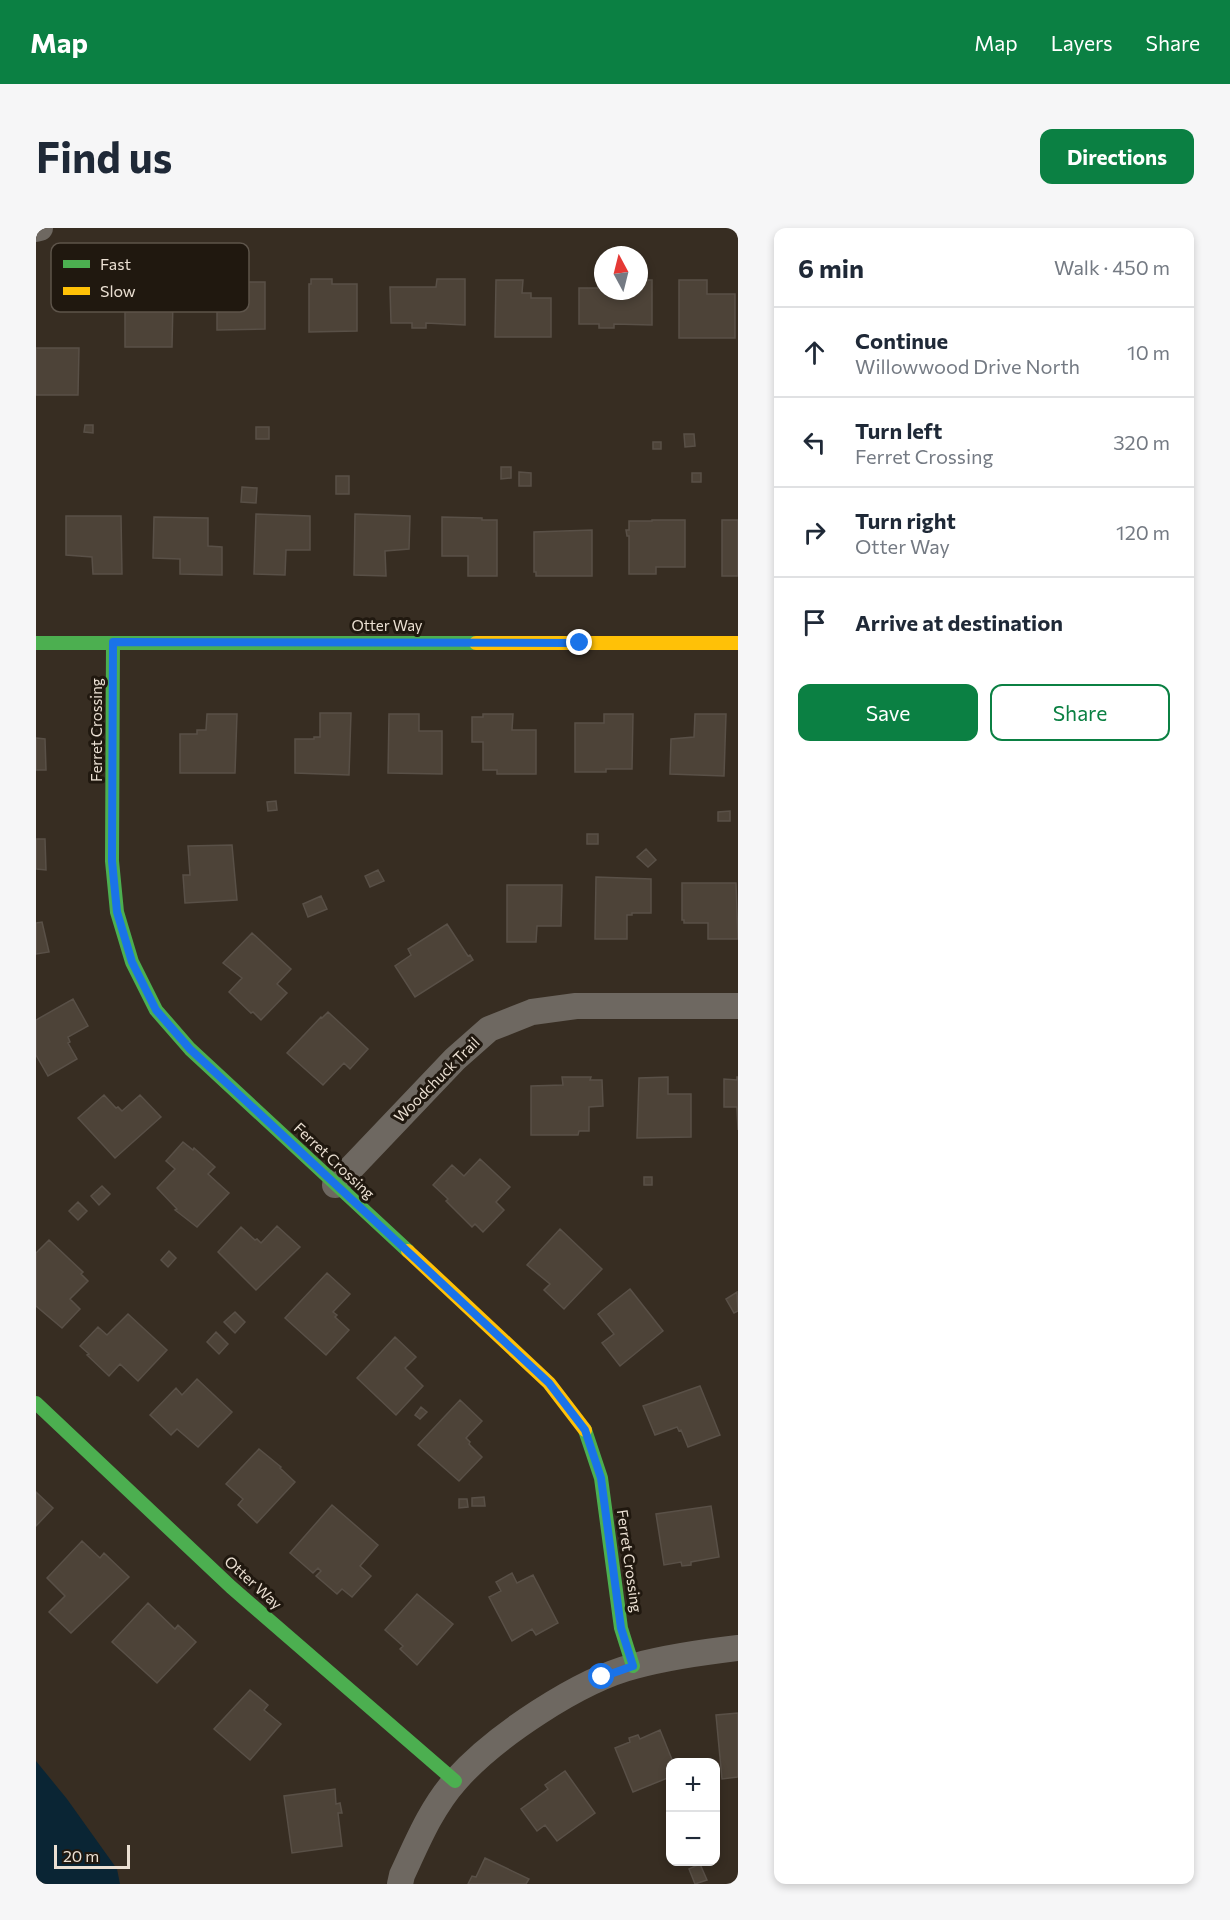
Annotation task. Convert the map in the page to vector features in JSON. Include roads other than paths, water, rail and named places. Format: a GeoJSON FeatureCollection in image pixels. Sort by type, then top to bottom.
{"type":"FeatureCollection","features":[{"type":"Feature","properties":{"kind":"street","name":"Ferret Crossing"},"geometry":{"type":"LineString","coordinates":[[113,642],[112,861],[117,912],[132,962],[156,1010],[190,1049],[549,1383],[585,1430],[601,1478],[621,1628],[633,1666]]}},
{"type":"Feature","properties":{"kind":"street","name":"Otter Way"},"geometry":{"type":"LineString","coordinates":[[36,643],[738,643]]}},
{"type":"Feature","properties":{"kind":"street","name":"Woodchuck Trail"},"geometry":{"type":"LineString","coordinates":[[335,1185],[455,1059],[489,1029],[532,1012],[576,1006],[738,1006]]}},
{"type":"Feature","properties":{"kind":"street","name":"Otter Way"},"geometry":{"type":"LineString","coordinates":[[36,1403],[231,1587],[455,1781]]}},
{"type":"Feature","properties":{"kind":"street"},"geometry":{"type":"LineString","coordinates":[[400,1884],[425,1825],[455,1781],[493,1746],[546,1707],[602,1677],[633,1666],[738,1648]]}},
{"type":"Feature","properties":{"kind":"water"},"geometry":{"type":"Polygon","coordinates":[[[36,1761],[67,1799],[117,1869],[120,1884],[36,1884],[36,1761]]]}}]}
